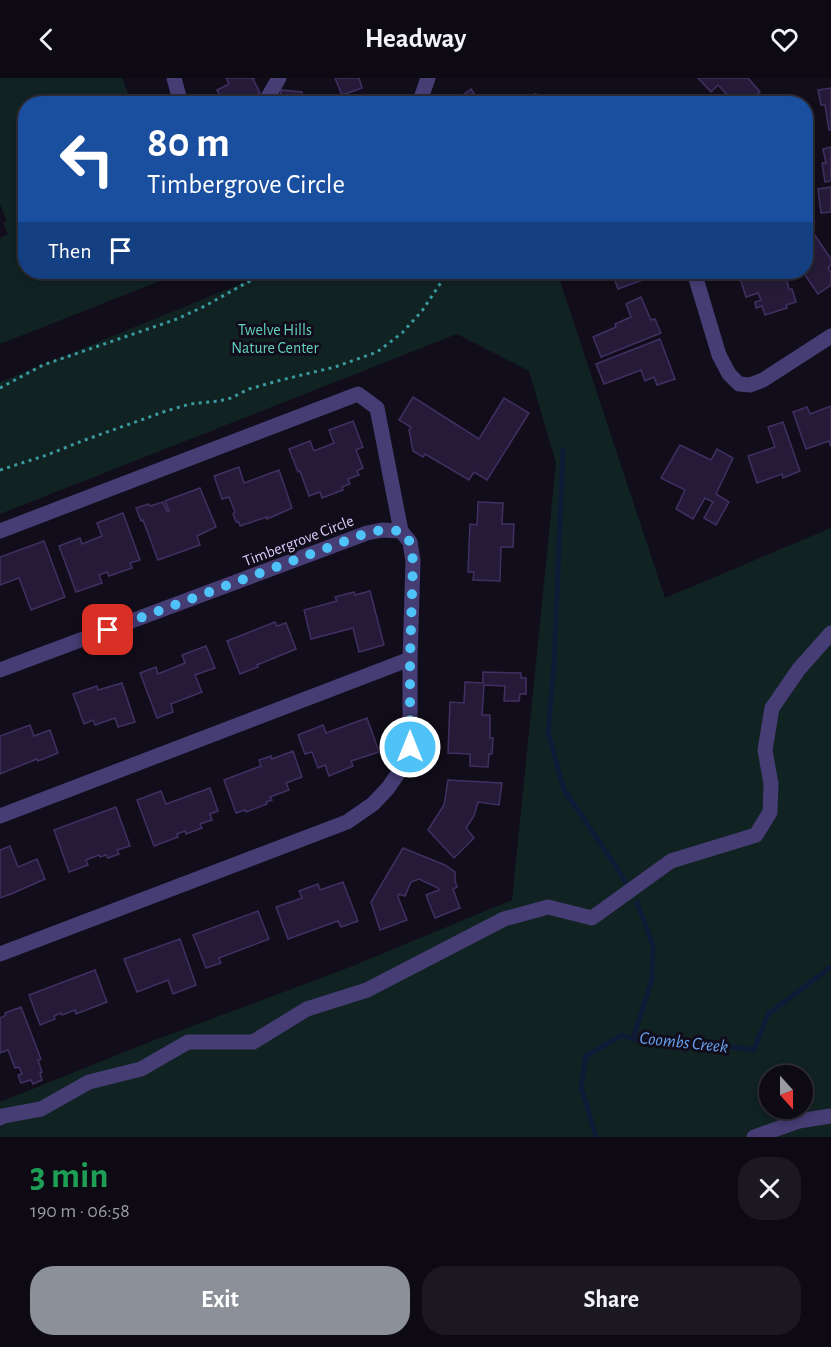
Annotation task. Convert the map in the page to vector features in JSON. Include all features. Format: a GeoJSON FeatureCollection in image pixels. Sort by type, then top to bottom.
{"type":"FeatureCollection","features":[{"type":"Feature","properties":{"kind":"street"},"geometry":{"type":"LineString","coordinates":[[174,78],[179,96]]}},
{"type":"Feature","properties":{"kind":"street"},"geometry":{"type":"LineString","coordinates":[[269,96],[279,78]]}},
{"type":"Feature","properties":{"kind":"street"},"geometry":{"type":"LineString","coordinates":[[422,96],[428,78]]}},
{"type":"Feature","properties":{"kind":"street"},"geometry":{"type":"LineString","coordinates":[[696,279],[719,355],[729,375],[739,384],[750,385],[764,380],[831,336]]}},
{"type":"Feature","properties":{"kind":"street"},"geometry":{"type":"LineString","coordinates":[[0,531],[358,394],[377,408],[402,531],[410,542],[413,561],[410,747],[397,775],[373,804],[347,822],[0,954]]}},
{"type":"Feature","properties":{"kind":"street","name":"Timbergrove Circle"},"geometry":{"type":"LineString","coordinates":[[0,670],[367,533],[382,530],[402,531]]}},
{"type":"Feature","properties":{"kind":"street"},"geometry":{"type":"LineString","coordinates":[[0,1118],[41,1109],[89,1082],[141,1069],[188,1042],[253,1042],[307,1009],[367,990],[504,919],[548,907],[592,918],[671,861],[756,835],[770,812],[771,784],[765,750],[772,708],[799,669],[831,633]]}},
{"type":"Feature","properties":{"kind":"street"},"geometry":{"type":"LineString","coordinates":[[0,816],[410,659]]}},
{"type":"Feature","properties":{"kind":"street"},"geometry":{"type":"LineString","coordinates":[[754,1137],[799,1122],[831,1116]]}},
{"type":"Feature","properties":{"kind":"path"},"geometry":{"type":"LineString","coordinates":[[0,388],[43,365],[177,319],[255,279]]}},
{"type":"Feature","properties":{"kind":"path"},"geometry":{"type":"LineString","coordinates":[[0,470],[156,414],[231,398],[249,389],[335,367],[377,352],[402,333],[422,311],[443,279]]}},
{"type":"Feature","properties":{"kind":"green space"},"geometry":{"type":"Polygon","coordinates":[[[0,78],[122,78],[129,96],[18,96],[18,279],[165,279],[0,344],[0,238],[8,234],[3,223],[7,221],[0,204],[0,78]]]}},
{"type":"Feature","properties":{"kind":"green space","name":"Twelve Hills Nature Center"},"geometry":{"type":"Polygon","coordinates":[[[253,279],[559,279],[665,598],[831,528],[831,1137],[0,1137],[0,1102],[152,1041],[350,967],[512,900],[556,463],[529,371],[457,334],[0,514],[0,382],[253,279]]]}},
{"type":"Feature","properties":{"kind":"building"},"geometry":{"type":"Polygon","coordinates":[[[226,78],[255,78],[253,79],[260,93],[254,96],[220,96],[217,90],[229,84],[226,78]]]}},
{"type":"Feature","properties":{"kind":"building"},"geometry":{"type":"Polygon","coordinates":[[[335,78],[359,78],[362,88],[342,95],[335,78]]]}},
{"type":"Feature","properties":{"kind":"building"},"geometry":{"type":"Polygon","coordinates":[[[698,78],[748,78],[760,92],[756,96],[728,96],[718,85],[711,92],[698,78]]]}},
{"type":"Feature","properties":{"kind":"building"},"geometry":{"type":"Polygon","coordinates":[[[831,88],[831,130],[829,130],[825,105],[821,105],[818,90],[831,88]]]}},
{"type":"Feature","properties":{"kind":"building"},"geometry":{"type":"Polygon","coordinates":[[[471,89],[476,96],[462,96],[471,89]]]}},
{"type":"Feature","properties":{"kind":"building"},"geometry":{"type":"Polygon","coordinates":[[[281,90],[302,92],[302,96],[281,96],[281,90]]]}},
{"type":"Feature","properties":{"kind":"building"},"geometry":{"type":"Polygon","coordinates":[[[831,147],[831,181],[825,182],[822,163],[826,163],[823,149],[831,147]]]}},
{"type":"Feature","properties":{"kind":"building"},"geometry":{"type":"Polygon","coordinates":[[[831,187],[831,212],[821,213],[818,189],[831,187]]]}},
{"type":"Feature","properties":{"kind":"building"},"geometry":{"type":"Polygon","coordinates":[[[813,232],[831,259],[831,265],[828,268],[831,273],[831,285],[818,294],[808,279],[813,279],[813,232]]]}},
{"type":"Feature","properties":{"kind":"building"},"geometry":{"type":"Polygon","coordinates":[[[614,279],[645,279],[618,289],[614,279]]]}},
{"type":"Feature","properties":{"kind":"building"},"geometry":{"type":"Polygon","coordinates":[[[740,279],[787,279],[796,302],[786,305],[787,308],[765,315],[762,306],[756,308],[755,302],[761,300],[758,293],[746,297],[740,279]]]}},
{"type":"Feature","properties":{"kind":"building"},"geometry":{"type":"Polygon","coordinates":[[[641,297],[651,320],[655,319],[661,333],[601,357],[593,337],[616,327],[615,324],[631,317],[626,304],[641,297]]]}},
{"type":"Feature","properties":{"kind":"building"},"geometry":{"type":"Polygon","coordinates":[[[660,339],[675,379],[657,385],[654,377],[645,381],[641,370],[604,384],[596,364],[660,339]]]}},
{"type":"Feature","properties":{"kind":"building"},"geometry":{"type":"Polygon","coordinates":[[[413,397],[479,439],[504,398],[529,413],[487,480],[474,472],[469,480],[425,454],[423,457],[413,451],[409,430],[411,427],[399,420],[413,397]]]}},
{"type":"Feature","properties":{"kind":"building"},"geometry":{"type":"Polygon","coordinates":[[[831,406],[831,447],[829,441],[806,449],[793,412],[807,407],[810,414],[831,406]]]}},
{"type":"Feature","properties":{"kind":"building"},"geometry":{"type":"Polygon","coordinates":[[[353,421],[363,447],[356,450],[363,468],[357,471],[359,475],[348,479],[350,484],[342,487],[343,490],[322,498],[320,492],[309,496],[289,449],[310,441],[314,451],[334,443],[329,430],[353,421]]]}},
{"type":"Feature","properties":{"kind":"building"},"geometry":{"type":"Polygon","coordinates":[[[783,422],[800,471],[783,478],[782,474],[757,483],[748,456],[775,447],[768,427],[783,422]]]}},
{"type":"Feature","properties":{"kind":"building"},"geometry":{"type":"Polygon","coordinates":[[[680,445],[711,460],[717,449],[733,458],[716,494],[729,502],[716,525],[704,518],[713,502],[705,498],[693,519],[676,509],[685,490],[661,478],[680,445]]]}},
{"type":"Feature","properties":{"kind":"building"},"geometry":{"type":"Polygon","coordinates":[[[239,467],[244,483],[279,470],[292,508],[267,519],[267,517],[240,526],[239,522],[236,522],[229,497],[222,499],[214,476],[239,467]]]}},
{"type":"Feature","properties":{"kind":"building"},"geometry":{"type":"Polygon","coordinates":[[[200,488],[216,527],[197,536],[200,545],[158,560],[136,508],[163,502],[169,511],[165,501],[200,488]]]}},
{"type":"Feature","properties":{"kind":"building"},"geometry":{"type":"Polygon","coordinates":[[[478,502],[503,503],[502,524],[514,524],[513,547],[501,547],[500,581],[473,580],[474,572],[468,572],[470,524],[477,525],[478,502]]]}},
{"type":"Feature","properties":{"kind":"building"},"geometry":{"type":"Polygon","coordinates":[[[123,513],[140,560],[130,563],[132,568],[109,576],[107,572],[99,575],[102,583],[76,592],[59,546],[80,538],[82,544],[102,536],[97,523],[123,513]]]}},
{"type":"Feature","properties":{"kind":"building"},"geometry":{"type":"Polygon","coordinates":[[[44,541],[65,597],[31,610],[19,578],[0,585],[0,557],[44,541]]]}},
{"type":"Feature","properties":{"kind":"building"},"geometry":{"type":"Polygon","coordinates":[[[370,591],[384,645],[359,652],[353,628],[311,639],[304,610],[337,601],[335,597],[370,591]]]}},
{"type":"Feature","properties":{"kind":"building"},"geometry":{"type":"Polygon","coordinates":[[[275,622],[277,626],[286,623],[296,649],[240,674],[227,641],[275,622]]]}},
{"type":"Feature","properties":{"kind":"building"},"geometry":{"type":"Polygon","coordinates":[[[206,646],[215,668],[195,675],[202,692],[171,704],[173,712],[157,718],[140,673],[156,667],[158,674],[185,663],[182,655],[206,646]]]}},
{"type":"Feature","properties":{"kind":"building"},"geometry":{"type":"Polygon","coordinates":[[[483,672],[521,673],[521,678],[526,678],[526,694],[520,694],[519,701],[504,701],[505,686],[484,685],[482,715],[490,715],[490,738],[493,738],[488,767],[470,766],[470,754],[448,753],[450,702],[464,703],[465,682],[483,683],[483,672]]]}},
{"type":"Feature","properties":{"kind":"building"},"geometry":{"type":"Polygon","coordinates":[[[122,683],[135,722],[118,727],[115,718],[95,725],[93,720],[84,724],[73,694],[97,686],[98,690],[122,683]]]}},
{"type":"Feature","properties":{"kind":"building"},"geometry":{"type":"Polygon","coordinates":[[[367,718],[379,752],[351,761],[353,766],[329,776],[325,765],[318,768],[312,752],[305,754],[298,735],[323,725],[326,733],[367,718]]]}},
{"type":"Feature","properties":{"kind":"building"},"geometry":{"type":"Polygon","coordinates":[[[30,725],[34,736],[50,730],[58,753],[0,774],[0,736],[30,725]]]}},
{"type":"Feature","properties":{"kind":"building"},"geometry":{"type":"Polygon","coordinates":[[[293,751],[302,777],[286,783],[289,790],[270,797],[272,800],[266,802],[267,804],[246,812],[245,810],[236,813],[224,780],[261,766],[259,760],[271,756],[272,759],[293,751]]]}},
{"type":"Feature","properties":{"kind":"building"},"geometry":{"type":"Polygon","coordinates":[[[448,780],[502,783],[499,805],[478,802],[474,816],[466,828],[474,838],[454,858],[428,830],[444,805],[448,780]]]}},
{"type":"Feature","properties":{"kind":"building"},"geometry":{"type":"Polygon","coordinates":[[[210,788],[218,811],[210,814],[212,820],[200,824],[202,828],[186,834],[185,831],[177,834],[178,837],[154,846],[137,800],[161,791],[166,804],[210,788]]]}},
{"type":"Feature","properties":{"kind":"building"},"geometry":{"type":"Polygon","coordinates":[[[116,807],[130,846],[117,850],[119,854],[108,858],[106,855],[100,857],[99,855],[86,860],[88,865],[69,872],[54,830],[116,807]]]}},
{"type":"Feature","properties":{"kind":"building"},"geometry":{"type":"Polygon","coordinates":[[[10,846],[18,867],[37,859],[45,879],[0,898],[0,850],[10,846]]]}},
{"type":"Feature","properties":{"kind":"building"},"geometry":{"type":"Polygon","coordinates":[[[403,848],[445,865],[455,872],[457,887],[453,889],[460,908],[435,918],[426,895],[439,890],[419,879],[411,882],[405,896],[399,894],[398,897],[407,920],[380,930],[371,902],[403,848]]]}},
{"type":"Feature","properties":{"kind":"building"},"geometry":{"type":"Polygon","coordinates":[[[343,882],[358,921],[341,927],[338,921],[288,939],[276,907],[302,898],[299,891],[318,884],[320,890],[343,882]]]}},
{"type":"Feature","properties":{"kind":"building"},"geometry":{"type":"Polygon","coordinates":[[[258,911],[269,939],[219,958],[221,963],[206,968],[193,935],[258,911]]]}},
{"type":"Feature","properties":{"kind":"building"},"geometry":{"type":"Polygon","coordinates":[[[180,939],[196,985],[173,994],[168,980],[137,992],[124,959],[180,939]]]}},
{"type":"Feature","properties":{"kind":"building"},"geometry":{"type":"Polygon","coordinates":[[[95,970],[107,1002],[76,1014],[75,1010],[62,1015],[61,1013],[54,1016],[55,1019],[40,1025],[29,995],[95,970]]]}},
{"type":"Feature","properties":{"kind":"building"},"geometry":{"type":"Polygon","coordinates":[[[21,1007],[41,1059],[38,1060],[42,1080],[33,1084],[31,1080],[21,1083],[18,1075],[22,1074],[19,1067],[15,1068],[8,1050],[0,1053],[0,1018],[6,1015],[5,1013],[21,1007]]]}},
{"type":"Feature","properties":{"kind":"waterway"},"geometry":{"type":"LineString","coordinates":[[563,450],[554,665],[548,732],[564,790],[625,882]]}},
{"type":"Feature","properties":{"kind":"waterway"},"geometry":{"type":"LineString","coordinates":[[633,1039],[652,979],[653,945],[637,902]]}},
{"type":"Feature","properties":{"kind":"waterway","name":"Coombs Creek"},"geometry":{"type":"LineString","coordinates":[[596,1137],[581,1087],[586,1056],[622,1035],[633,1039],[699,1043],[754,1050],[768,1014],[831,967]]}},
{"type":"Feature","properties":{"kind":"route"},"geometry":{"type":"LineString","coordinates":[[108,630],[367,533],[382,530],[402,531],[410,542],[413,561],[410,747]]}}]}
